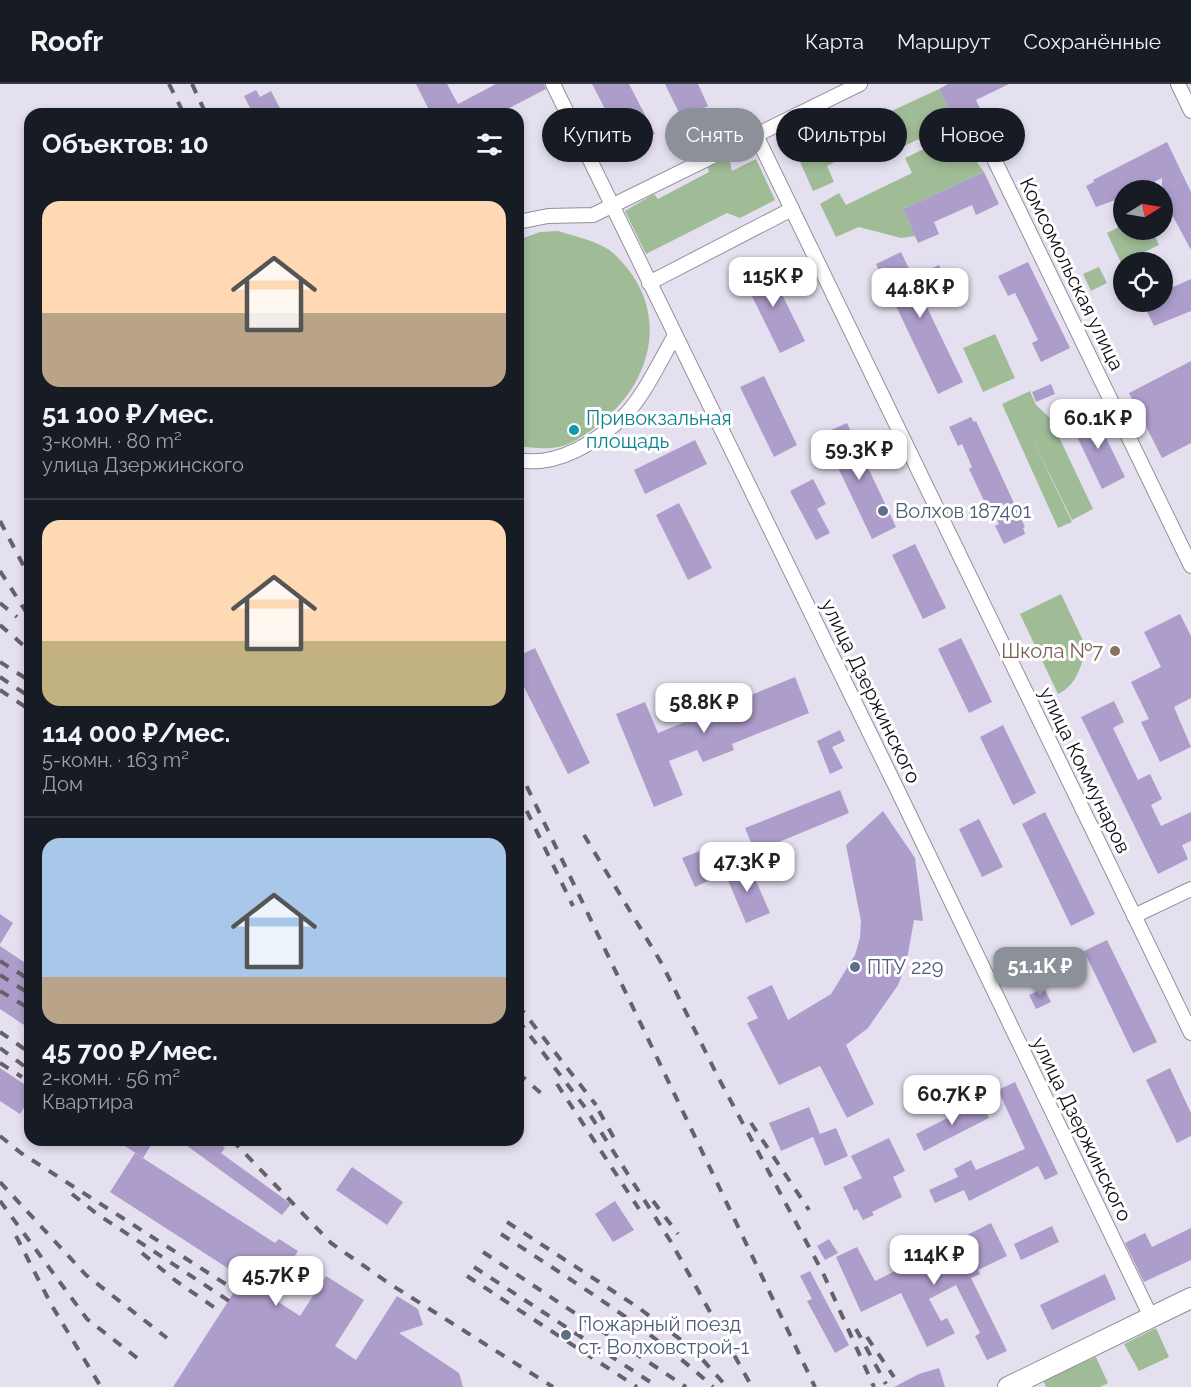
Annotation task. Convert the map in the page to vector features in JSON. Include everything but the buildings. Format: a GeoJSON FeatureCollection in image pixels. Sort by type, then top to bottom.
{"type":"FeatureCollection","features":[{"type":"Feature","properties":{"kind":"main road"},"geometry":{"type":"LineString","coordinates":[[1008,1387],[1191,1298]]}},
{"type":"Feature","properties":{"kind":"street","name":"улица Дзержинского"},"geometry":{"type":"LineString","coordinates":[[553,84],[674,337],[897,789],[1151,1317]]}},
{"type":"Feature","properties":{"kind":"street"},"geometry":{"type":"LineString","coordinates":[[764,131],[860,84]]}},
{"type":"Feature","properties":{"kind":"street"},"geometry":{"type":"LineString","coordinates":[[1178,84],[1191,111]]}},
{"type":"Feature","properties":{"kind":"street","name":"улица Коммунаров"},"geometry":{"type":"LineString","coordinates":[[764,151],[1191,1033]]}},
{"type":"Feature","properties":{"kind":"street"},"geometry":{"type":"LineString","coordinates":[[524,221],[548,216],[593,215],[701,162]]}},
{"type":"Feature","properties":{"kind":"street","name":"Комсомольская улица"},"geometry":{"type":"LineString","coordinates":[[995,162],[1191,566]]}},
{"type":"Feature","properties":{"kind":"street"},"geometry":{"type":"LineString","coordinates":[[649,283],[792,209]]}},
{"type":"Feature","properties":{"kind":"street"},"geometry":{"type":"LineString","coordinates":[[524,461],[531,463],[573,453],[622,418],[674,337]]}},
{"type":"Feature","properties":{"kind":"street"},"geometry":{"type":"LineString","coordinates":[[1134,916],[1191,889]]}},
{"type":"Feature","properties":{"kind":"green space"},"geometry":{"type":"Polygon","coordinates":[[[939,89],[948,108],[919,108],[919,139],[907,145],[907,108],[898,108],[939,89]]]}},
{"type":"Feature","properties":{"kind":"green space"},"geometry":{"type":"Polygon","coordinates":[[[919,151],[919,162],[977,162],[984,172],[903,209],[915,236],[901,238],[859,227],[836,237],[820,204],[839,193],[846,205],[912,173],[907,157],[919,151]]]}},
{"type":"Feature","properties":{"kind":"green space"},"geometry":{"type":"Polygon","coordinates":[[[714,162],[730,162],[732,171],[750,162],[757,162],[775,200],[740,218],[727,213],[646,254],[625,211],[654,194],[658,199],[709,172],[707,165],[714,162]]]}},
{"type":"Feature","properties":{"kind":"green space"},"geometry":{"type":"Polygon","coordinates":[[[800,162],[835,162],[827,166],[834,182],[813,191],[800,162]]]}},
{"type":"Feature","properties":{"kind":"green space"},"geometry":{"type":"Polygon","coordinates":[[[1113,230],[1113,240],[1157,240],[1159,245],[1144,252],[1116,252],[1107,233],[1113,230]]]}},
{"type":"Feature","properties":{"kind":"green space"},"geometry":{"type":"Polygon","coordinates":[[[558,231],[602,246],[613,253],[631,273],[642,294],[649,315],[650,337],[645,359],[636,381],[623,401],[605,419],[568,444],[534,448],[524,447],[524,238],[540,232],[558,231]]]}},
{"type":"Feature","properties":{"kind":"green space"},"geometry":{"type":"Polygon","coordinates":[[[1099,267],[1107,283],[1091,291],[1083,274],[1099,267]]]}},
{"type":"Feature","properties":{"kind":"green space"},"geometry":{"type":"Polygon","coordinates":[[[995,334],[1015,378],[983,392],[963,348],[995,334]]]}},
{"type":"Feature","properties":{"kind":"green space"},"geometry":{"type":"Polygon","coordinates":[[[1030,391],[1036,405],[1050,418],[1093,509],[1072,520],[1028,430],[1072,522],[1058,528],[1002,404],[1030,391]]]}},
{"type":"Feature","properties":{"kind":"green space"},"geometry":{"type":"Polygon","coordinates":[[[1061,594],[1087,649],[1074,681],[1058,694],[1020,614],[1061,594]]]}},
{"type":"Feature","properties":{"kind":"green space"},"geometry":{"type":"Polygon","coordinates":[[[1156,1328],[1169,1357],[1139,1371],[1124,1344],[1156,1328]]]}},
{"type":"Feature","properties":{"kind":"green space"},"geometry":{"type":"Polygon","coordinates":[[[1096,1357],[1108,1383],[1100,1387],[1046,1387],[1043,1380],[1096,1357]]]}},
{"type":"Feature","properties":{"kind":"railway"},"geometry":{"type":"LineString","coordinates":[[169,84],[181,108]]}},
{"type":"Feature","properties":{"kind":"railway"},"geometry":{"type":"LineString","coordinates":[[192,84],[203,108]]}},
{"type":"Feature","properties":{"kind":"railway"},"geometry":{"type":"LineString","coordinates":[[0,521],[24,567]]}},
{"type":"Feature","properties":{"kind":"railway"},"geometry":{"type":"LineString","coordinates":[[0,571],[24,609]]}},
{"type":"Feature","properties":{"kind":"railway"},"geometry":{"type":"LineString","coordinates":[[0,603],[17,617]]}},
{"type":"Feature","properties":{"kind":"railway"},"geometry":{"type":"LineString","coordinates":[[0,625],[24,646]]}},
{"type":"Feature","properties":{"kind":"railway"},"geometry":{"type":"LineString","coordinates":[[0,662],[24,677]]}},
{"type":"Feature","properties":{"kind":"railway"},"geometry":{"type":"LineString","coordinates":[[0,677],[24,693]]}},
{"type":"Feature","properties":{"kind":"railway"},"geometry":{"type":"LineString","coordinates":[[0,690],[24,706]]}},
{"type":"Feature","properties":{"kind":"railway"},"geometry":{"type":"LineString","coordinates":[[524,781],[815,1387]]}},
{"type":"Feature","properties":{"kind":"railway"},"geometry":{"type":"LineString","coordinates":[[524,805],[573,906]]}},
{"type":"Feature","properties":{"kind":"railway"},"geometry":{"type":"LineString","coordinates":[[584,835],[662,964],[719,1079],[823,1273],[874,1387]]}},
{"type":"Feature","properties":{"kind":"railway"},"geometry":{"type":"LineString","coordinates":[[0,961],[24,976]]}},
{"type":"Feature","properties":{"kind":"railway"},"geometry":{"type":"LineString","coordinates":[[0,975],[24,990]]}},
{"type":"Feature","properties":{"kind":"railway"},"geometry":{"type":"LineString","coordinates":[[0,991],[24,1005]]}},
{"type":"Feature","properties":{"kind":"railway"},"geometry":{"type":"LineString","coordinates":[[524,1013],[596,1105]]}},
{"type":"Feature","properties":{"kind":"railway"},"geometry":{"type":"LineString","coordinates":[[524,1028],[587,1110],[671,1242],[752,1387]]}},
{"type":"Feature","properties":{"kind":"railway"},"geometry":{"type":"LineString","coordinates":[[0,1032],[24,1049]]}},
{"type":"Feature","properties":{"kind":"railway"},"geometry":{"type":"LineString","coordinates":[[0,1048],[24,1066]]}},
{"type":"Feature","properties":{"kind":"railway"},"geometry":{"type":"LineString","coordinates":[[0,1063],[22,1077]]}},
{"type":"Feature","properties":{"kind":"railway"},"geometry":{"type":"LineString","coordinates":[[524,1078],[543,1095]]}},
{"type":"Feature","properties":{"kind":"railway"},"geometry":{"type":"LineString","coordinates":[[557,1084],[639,1209]]}},
{"type":"Feature","properties":{"kind":"railway"},"geometry":{"type":"LineString","coordinates":[[599,1111],[614,1138]]}},
{"type":"Feature","properties":{"kind":"railway"},"geometry":{"type":"LineString","coordinates":[[751,1123],[809,1210]]}},
{"type":"Feature","properties":{"kind":"railway"},"geometry":{"type":"LineString","coordinates":[[0,1136],[21,1153],[235,1290]]}},
{"type":"Feature","properties":{"kind":"railway"},"geometry":{"type":"LineString","coordinates":[[238,1146],[331,1243],[390,1284],[553,1387]]}},
{"type":"Feature","properties":{"kind":"railway"},"geometry":{"type":"LineString","coordinates":[[0,1182],[86,1275],[167,1338]]}},
{"type":"Feature","properties":{"kind":"railway"},"geometry":{"type":"LineString","coordinates":[[72,1194],[97,1214],[229,1301]]}},
{"type":"Feature","properties":{"kind":"railway"},"geometry":{"type":"LineString","coordinates":[[0,1201],[87,1319],[141,1361]]}},
{"type":"Feature","properties":{"kind":"railway"},"geometry":{"type":"LineString","coordinates":[[653,1201],[678,1234]]}},
{"type":"Feature","properties":{"kind":"railway"},"geometry":{"type":"LineString","coordinates":[[507,1222],[639,1308],[693,1349],[727,1387]]}},
{"type":"Feature","properties":{"kind":"railway"},"geometry":{"type":"LineString","coordinates":[[501,1234],[637,1325],[689,1365],[713,1387]]}},
{"type":"Feature","properties":{"kind":"railway"},"geometry":{"type":"LineString","coordinates":[[16,1236],[52,1306],[101,1387]]}},
{"type":"Feature","properties":{"kind":"railway"},"geometry":{"type":"LineString","coordinates":[[483,1252],[686,1387]]}},
{"type":"Feature","properties":{"kind":"railway"},"geometry":{"type":"LineString","coordinates":[[142,1253],[176,1281],[221,1312]]}},
{"type":"Feature","properties":{"kind":"railway"},"geometry":{"type":"LineString","coordinates":[[474,1267],[658,1387]]}},
{"type":"Feature","properties":{"kind":"railway"},"geometry":{"type":"LineString","coordinates":[[467,1276],[637,1387]]}},
{"type":"Feature","properties":{"kind":"railway"},"geometry":{"type":"LineString","coordinates":[[856,1329],[886,1384]]}},
{"type":"Feature","properties":{"kind":"railway"},"geometry":{"type":"LineString","coordinates":[[867,1337],[894,1377]]}},
{"type":"Feature","properties":{"kind":"place","name":"Привокзальная площадь"},"geometry":{"type":"Point","coordinates":[574,430]}},
{"type":"Feature","properties":{"kind":"place","name":"Волхов 187401"},"geometry":{"type":"Point","coordinates":[883,511]}},
{"type":"Feature","properties":{"kind":"place","name":"Школа №7"},"geometry":{"type":"Point","coordinates":[1115,651]}},
{"type":"Feature","properties":{"kind":"place","name":"ПТУ 229"},"geometry":{"type":"Point","coordinates":[855,967]}},
{"type":"Feature","properties":{"kind":"place","name":"Пожарный поезд ст. Волховстрой-1"},"geometry":{"type":"Point","coordinates":[566,1335]}}]}
